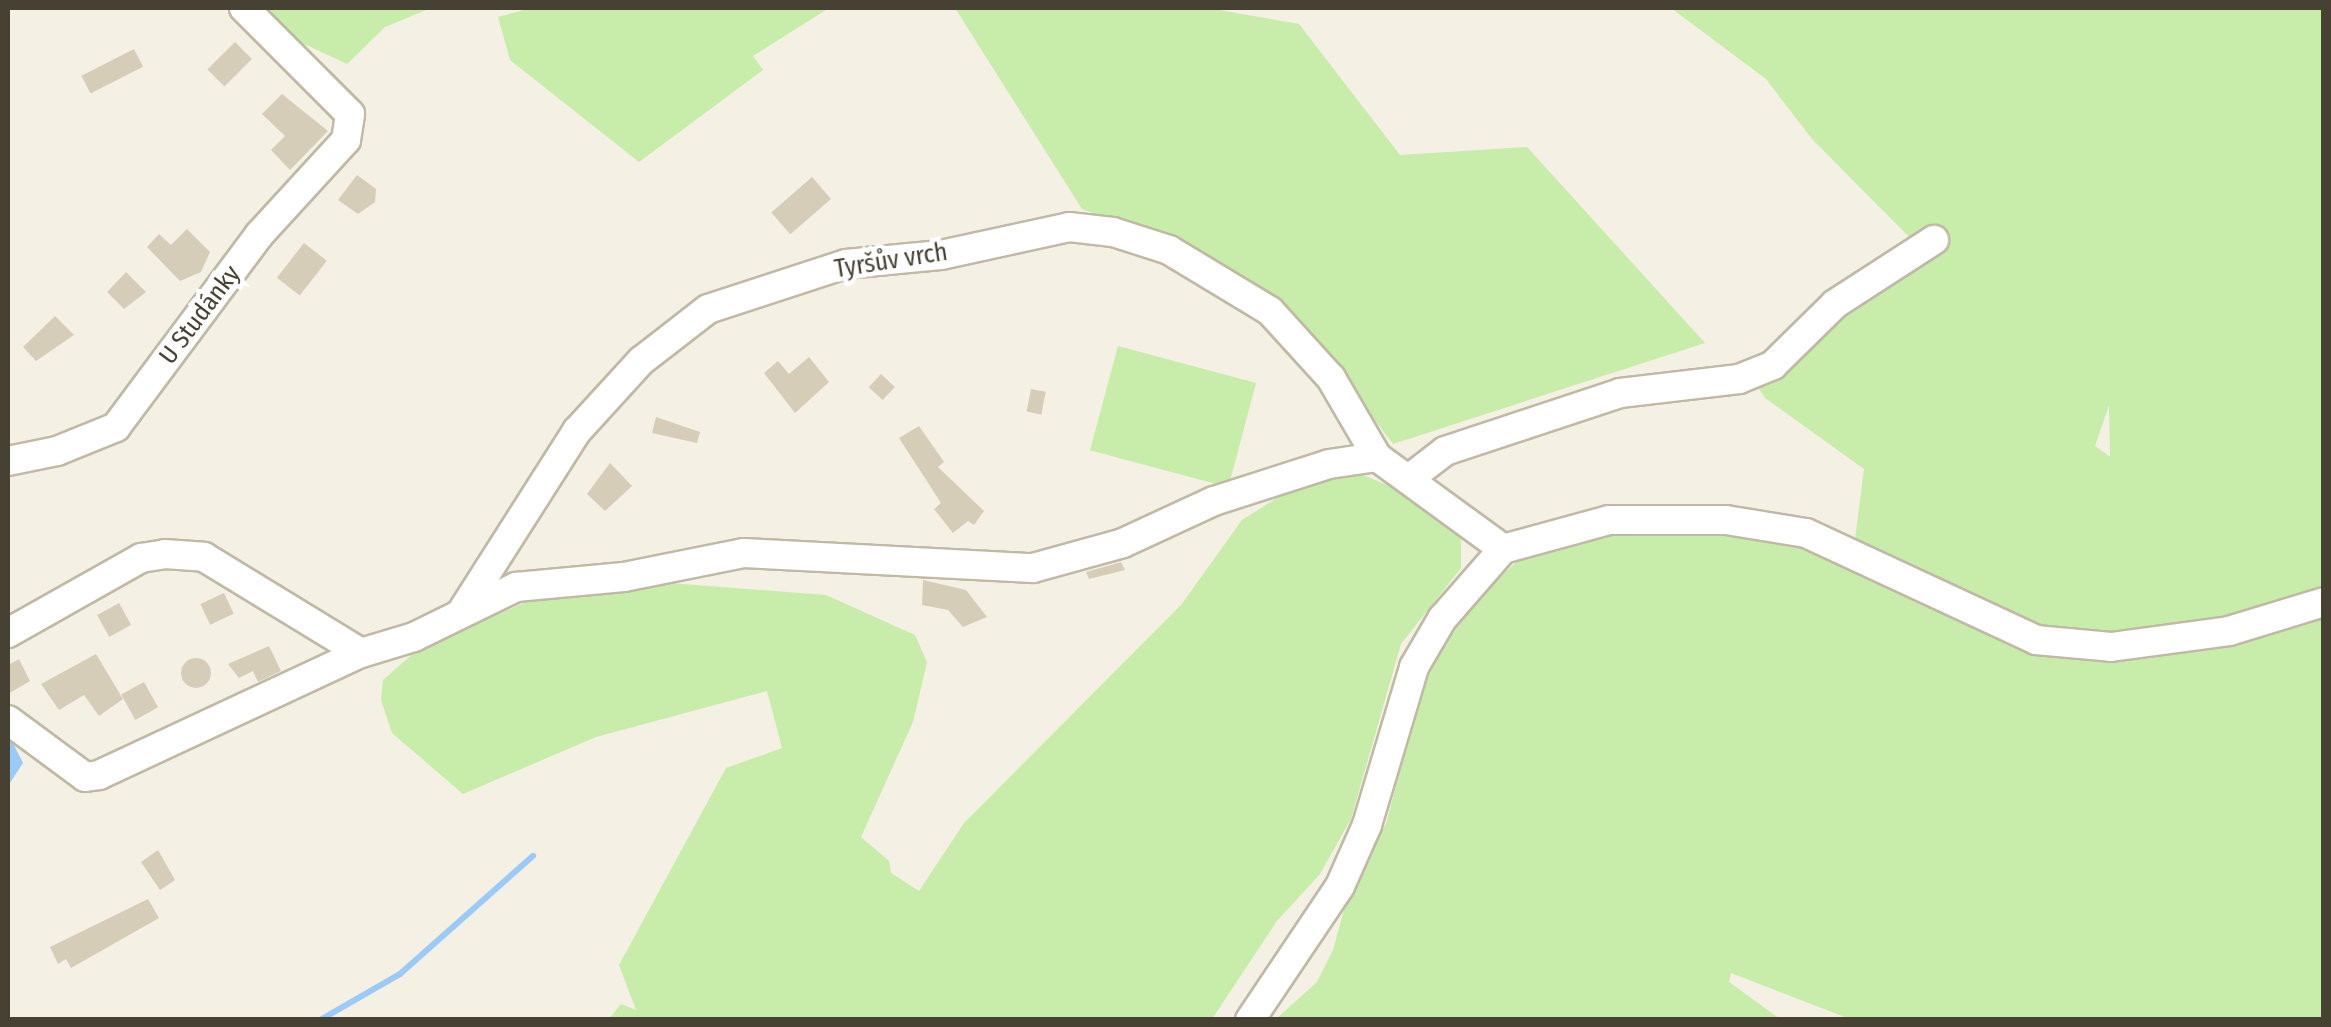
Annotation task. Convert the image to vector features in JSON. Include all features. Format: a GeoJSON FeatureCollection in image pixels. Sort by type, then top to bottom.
{"type":"FeatureCollection","features":[{"type":"Feature","properties":{"kind":"street","name":"U Studánky"},"geometry":{"type":"LineString","coordinates":[[8,461],[57,451],[116,427],[259,235],[346,140],[350,114],[244,8]]}},
{"type":"Feature","properties":{"kind":"street","name":"Tyršův vrch"},"geometry":{"type":"LineString","coordinates":[[461,613],[577,430],[641,362],[708,309],[846,264],[940,255],[1044,229],[1096,229],[1169,250],[1270,311],[1331,378],[1377,458],[1504,549]]}},
{"type":"Feature","properties":{"kind":"street"},"geometry":{"type":"LineString","coordinates":[[1410,478],[1445,451],[1620,393],[1739,379],[1773,364],[1835,304],[1934,240]]}},
{"type":"Feature","properties":{"kind":"street"},"geometry":{"type":"LineString","coordinates":[[8,720],[85,777],[99,775],[361,653],[414,637],[516,588],[624,577],[766,551],[992,566],[1061,564],[1214,502],[1329,464],[1377,458]]}},
{"type":"Feature","properties":{"kind":"street"},"geometry":{"type":"LineString","coordinates":[[1250,1020],[1340,886],[1368,825],[1414,667],[1442,619],[1504,549],[1609,520],[1726,520],[1806,534],[2036,640],[2111,646],[2229,631],[2324,602]]}},
{"type":"Feature","properties":{"kind":"street"},"geometry":{"type":"LineString","coordinates":[[8,633],[141,558],[180,554],[230,571],[326,638],[361,653]]}},
{"type":"Feature","properties":{"kind":"green space"},"geometry":{"type":"Polygon","coordinates":[[[268,8],[431,8],[385,27],[347,64],[296,40],[268,8]]]}},
{"type":"Feature","properties":{"kind":"green space"},"geometry":{"type":"Polygon","coordinates":[[[532,8],[829,8],[753,56],[763,70],[639,162],[510,60],[498,17],[532,8]]]}},
{"type":"Feature","properties":{"kind":"green space"},"geometry":{"type":"Polygon","coordinates":[[[955,8],[1208,8],[1299,24],[1400,155],[1527,147],[1705,343],[1393,444],[1304,327],[1252,283],[1172,242],[1082,209],[955,8]]]}},
{"type":"Feature","properties":{"kind":"green space"},"geometry":{"type":"Polygon","coordinates":[[[1671,8],[2323,8],[2323,1019],[1850,1019],[1731,973],[1729,982],[1780,1019],[1275,1020],[1317,982],[1333,950],[1353,877],[1386,824],[1427,667],[1488,587],[1519,560],[1634,527],[1789,537],[1852,563],[1864,469],[1765,398],[1756,384],[1850,307],[1928,256],[1812,139],[1766,79],[1671,8]],[[2109,405],[2095,446],[2110,456],[2109,405]]]}},
{"type":"Feature","properties":{"kind":"green space"},"geometry":{"type":"Polygon","coordinates":[[[1118,346],[1256,383],[1228,487],[1090,450],[1118,346]]]}},
{"type":"Feature","properties":{"kind":"green space"},"geometry":{"type":"Polygon","coordinates":[[[1354,471],[1410,495],[1461,533],[1461,568],[1401,644],[1351,819],[1320,874],[1277,921],[1212,1019],[609,1019],[621,1004],[636,1010],[619,965],[726,768],[782,748],[767,691],[596,737],[463,794],[392,733],[381,700],[383,680],[416,651],[537,597],[670,583],[826,595],[915,635],[927,662],[913,722],[861,837],[889,861],[891,873],[919,891],[964,823],[1181,605],[1242,520],[1280,496],[1354,471]]]}},
{"type":"Feature","properties":{"kind":"water"},"geometry":{"type":"Polygon","coordinates":[[[8,733],[23,763],[8,786],[8,733]]]}},
{"type":"Feature","properties":{"kind":"building"},"geometry":{"type":"Polygon","coordinates":[[[235,42],[252,59],[224,87],[207,70],[235,42]]]}},
{"type":"Feature","properties":{"kind":"building"},"geometry":{"type":"Polygon","coordinates":[[[134,49],[143,67],[91,94],[81,76],[134,49]]]}},
{"type":"Feature","properties":{"kind":"building"},"geometry":{"type":"Polygon","coordinates":[[[282,94],[328,131],[290,170],[271,150],[285,136],[262,114],[282,94]]]}},
{"type":"Feature","properties":{"kind":"building"},"geometry":{"type":"Polygon","coordinates":[[[357,175],[376,189],[375,202],[358,214],[338,200],[357,175]]]}},
{"type":"Feature","properties":{"kind":"building"},"geometry":{"type":"Polygon","coordinates":[[[812,177],[831,199],[790,234],[771,212],[812,177]]]}},
{"type":"Feature","properties":{"kind":"building"},"geometry":{"type":"Polygon","coordinates":[[[187,229],[210,252],[201,272],[180,281],[147,247],[159,234],[171,245],[187,229]]]}},
{"type":"Feature","properties":{"kind":"building"},"geometry":{"type":"Polygon","coordinates":[[[304,243],[327,261],[300,296],[277,278],[304,243]]]}},
{"type":"Feature","properties":{"kind":"building"},"geometry":{"type":"Polygon","coordinates":[[[126,272],[146,292],[124,309],[107,292],[126,272]]]}},
{"type":"Feature","properties":{"kind":"building"},"geometry":{"type":"Polygon","coordinates":[[[55,316],[74,335],[36,361],[23,347],[55,316]]]}},
{"type":"Feature","properties":{"kind":"building"},"geometry":{"type":"Polygon","coordinates":[[[809,357],[829,382],[795,413],[764,373],[778,361],[789,374],[809,357]]]}},
{"type":"Feature","properties":{"kind":"building"},"geometry":{"type":"Polygon","coordinates":[[[881,374],[895,387],[883,400],[869,387],[881,374]]]}},
{"type":"Feature","properties":{"kind":"building"},"geometry":{"type":"Polygon","coordinates":[[[1031,389],[1046,392],[1041,414],[1027,412],[1031,389]]]}},
{"type":"Feature","properties":{"kind":"building"},"geometry":{"type":"Polygon","coordinates":[[[656,417],[700,432],[697,443],[652,433],[656,417]]]}},
{"type":"Feature","properties":{"kind":"building"},"geometry":{"type":"Polygon","coordinates":[[[919,426],[944,462],[938,467],[984,511],[974,525],[968,521],[953,533],[934,509],[941,503],[899,438],[919,426]]]}},
{"type":"Feature","properties":{"kind":"building"},"geometry":{"type":"Polygon","coordinates":[[[610,463],[632,486],[605,511],[587,494],[610,463]]]}},
{"type":"Feature","properties":{"kind":"building"},"geometry":{"type":"Polygon","coordinates":[[[1121,562],[1125,570],[1089,579],[1086,572],[1121,562]]]}},
{"type":"Feature","properties":{"kind":"building"},"geometry":{"type":"Polygon","coordinates":[[[923,580],[966,590],[987,617],[963,627],[948,610],[922,605],[923,580]]]}},
{"type":"Feature","properties":{"kind":"building"},"geometry":{"type":"Polygon","coordinates":[[[224,593],[234,614],[210,625],[200,604],[224,593]]]}},
{"type":"Feature","properties":{"kind":"building"},"geometry":{"type":"Polygon","coordinates":[[[119,603],[131,625],[109,637],[97,615],[119,603]]]}},
{"type":"Feature","properties":{"kind":"building"},"geometry":{"type":"Polygon","coordinates":[[[269,646],[281,671],[258,682],[253,671],[239,678],[228,664],[269,646]]]}},
{"type":"Feature","properties":{"kind":"building"},"geometry":{"type":"Polygon","coordinates":[[[96,654],[123,699],[99,716],[84,695],[59,710],[41,684],[96,654]]]}},
{"type":"Feature","properties":{"kind":"building"},"geometry":{"type":"Polygon","coordinates":[[[196,658],[207,662],[211,673],[207,684],[196,688],[185,684],[181,673],[185,662],[196,658]]]}},
{"type":"Feature","properties":{"kind":"building"},"geometry":{"type":"Polygon","coordinates":[[[19,659],[30,681],[8,694],[8,665],[19,659]]]}},
{"type":"Feature","properties":{"kind":"building"},"geometry":{"type":"Polygon","coordinates":[[[144,682],[158,707],[135,720],[121,695],[144,682]]]}},
{"type":"Feature","properties":{"kind":"building"},"geometry":{"type":"Polygon","coordinates":[[[158,850],[175,880],[160,890],[141,862],[158,850]]]}},
{"type":"Feature","properties":{"kind":"building"},"geometry":{"type":"Polygon","coordinates":[[[148,899],[159,918],[71,968],[66,959],[58,964],[50,947],[148,899]]]}},
{"type":"Feature","properties":{"kind":"waterway"},"geometry":{"type":"LineString","coordinates":[[320,1020],[400,974],[533,856]]}}]}
